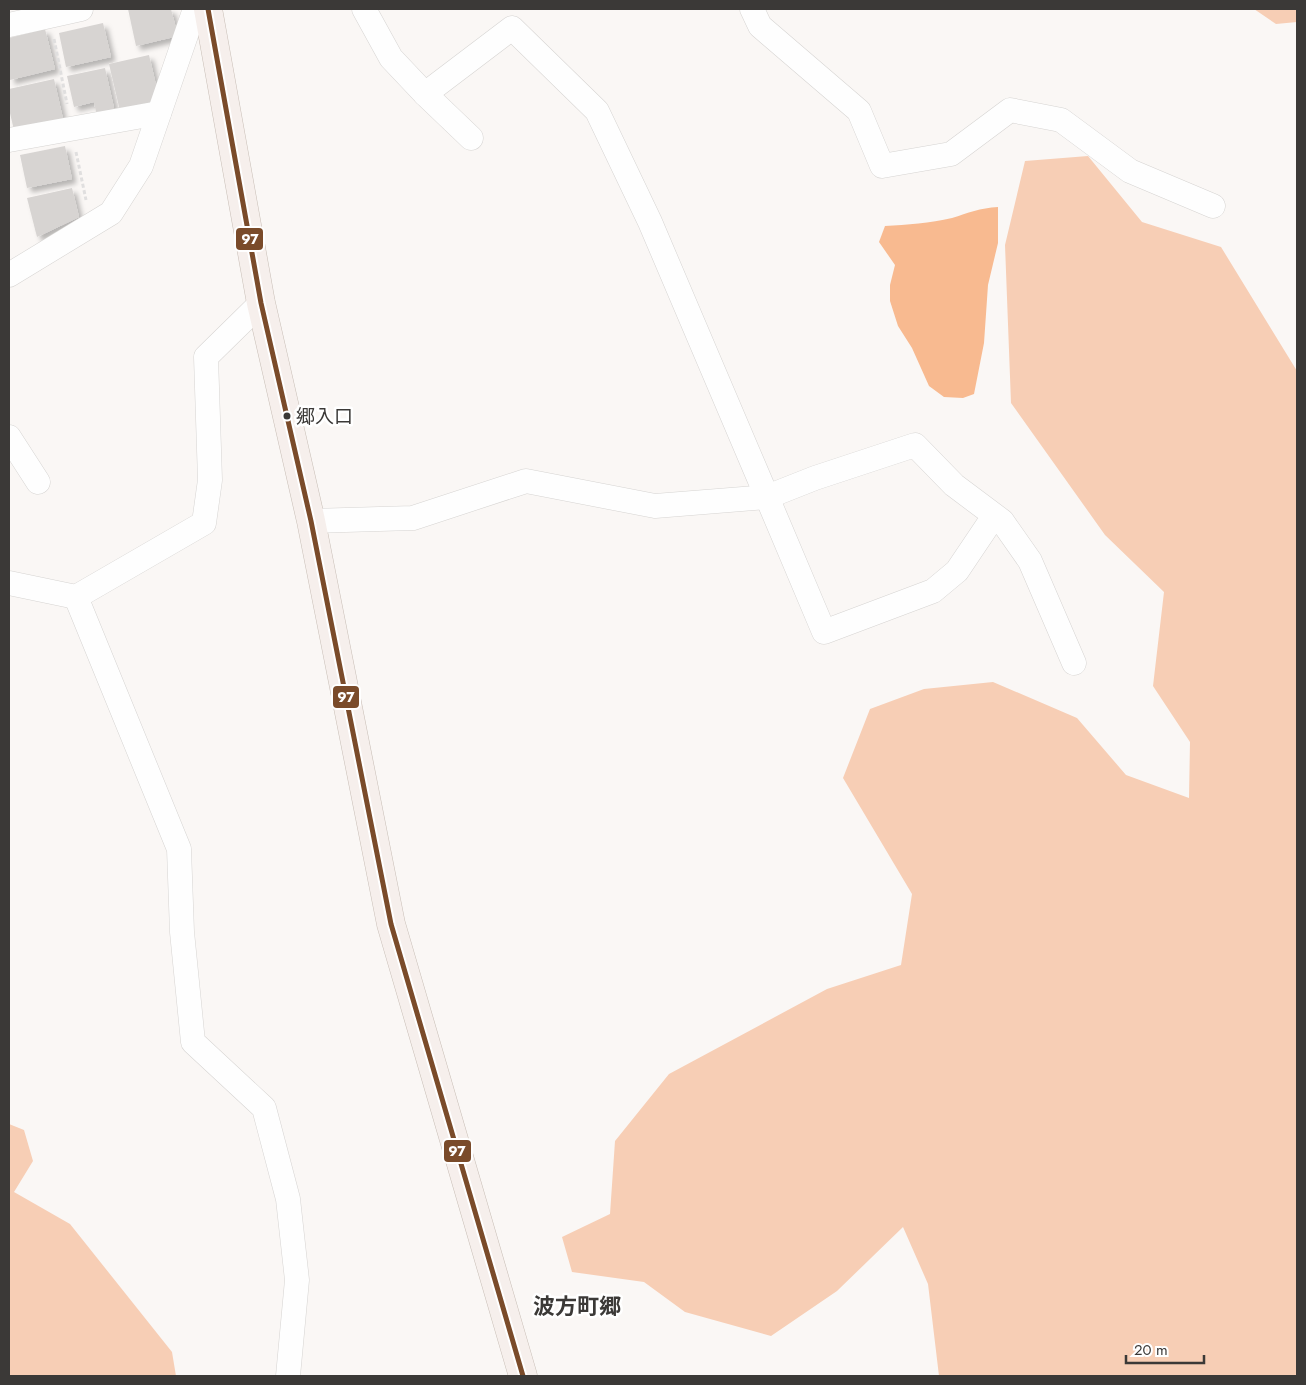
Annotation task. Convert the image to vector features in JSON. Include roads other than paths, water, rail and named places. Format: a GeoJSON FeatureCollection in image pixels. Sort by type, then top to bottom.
{"type":"FeatureCollection","features":[{"type":"Feature","properties":{"kind":"main road"},"geometry":{"type":"LineString","coordinates":[[208,9],[261,303],[311,522],[391,924],[523,1376]]}},
{"type":"Feature","properties":{"kind":"street"},"geometry":{"type":"LineString","coordinates":[[9,24],[81,9]]}},
{"type":"Feature","properties":{"kind":"street"},"geometry":{"type":"LineString","coordinates":[[9,275],[111,213],[141,166],[195,9]]}},
{"type":"Feature","properties":{"kind":"street"},"geometry":{"type":"LineString","coordinates":[[364,9],[391,58],[471,138]]}},
{"type":"Feature","properties":{"kind":"street"},"geometry":{"type":"LineString","coordinates":[[752,9],[760,26],[859,111],[882,166],[952,154],[1010,110],[1061,120],[1130,171],[1214,206]]}},
{"type":"Feature","properties":{"kind":"street"},"geometry":{"type":"LineString","coordinates":[[425,94],[512,28],[597,111],[650,222],[824,632],[933,592],[957,571],[994,516]]}},
{"type":"Feature","properties":{"kind":"street"},"geometry":{"type":"LineString","coordinates":[[9,140],[159,113]]}},
{"type":"Feature","properties":{"kind":"street"},"geometry":{"type":"LineString","coordinates":[[9,583],[76,597],[204,523],[210,480],[206,357],[261,303]]}},
{"type":"Feature","properties":{"kind":"street"},"geometry":{"type":"LineString","coordinates":[[9,437],[38,482]]}},
{"type":"Feature","properties":{"kind":"street"},"geometry":{"type":"LineString","coordinates":[[311,522],[413,518],[526,481],[655,506],[766,497],[815,478],[915,445],[954,485],[1002,521],[1030,561],[1074,663]]}},
{"type":"Feature","properties":{"kind":"street"},"geometry":{"type":"LineString","coordinates":[[76,597],[178,849],[182,932],[193,1042],[264,1108],[288,1199],[297,1280],[288,1376]]}},
{"type":"Feature","properties":{"kind":"place","name":"郷入口"},"geometry":{"type":"Point","coordinates":[287,416]}},
{"type":"Feature","properties":{"kind":"district","name":"波方町郷"},"geometry":{"type":"Point","coordinates":[577,1306]}}]}
